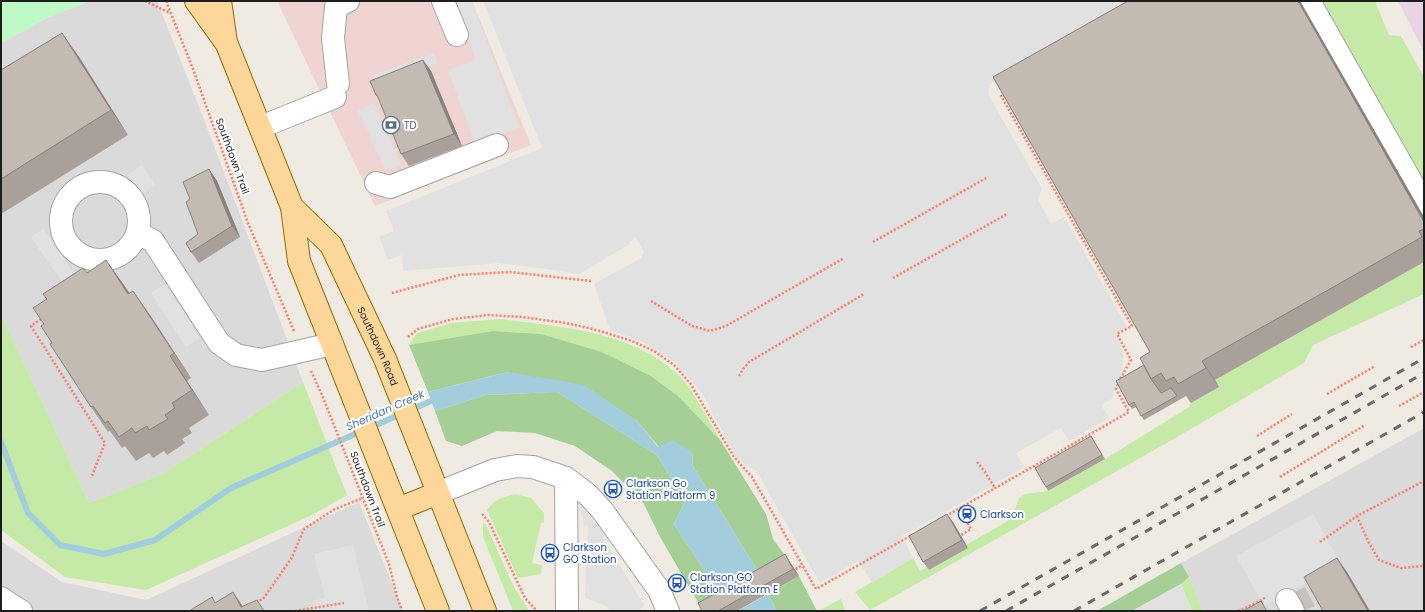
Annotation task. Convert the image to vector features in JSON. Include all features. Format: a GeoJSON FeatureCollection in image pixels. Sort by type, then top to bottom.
{"type":"FeatureCollection","features":[{"type":"Feature","properties":{"kind":"main road","name":"Southdown Road"},"geometry":{"type":"LineString","coordinates":[[196,1],[226,42]]}},
{"type":"Feature","properties":{"kind":"main road","name":"Southdown Road"},"geometry":{"type":"LineString","coordinates":[[220,1],[226,42],[292,207],[299,261],[438,611]]}},
{"type":"Feature","properties":{"kind":"main road","name":"Southdown Road"},"geometry":{"type":"LineString","coordinates":[[292,207],[331,245],[385,359],[485,611]]}},
{"type":"Feature","properties":{"kind":"main road"},"geometry":{"type":"LineString","coordinates":[[398,509],[438,493]]}},
{"type":"Feature","properties":{"kind":"street"},"geometry":{"type":"LineString","coordinates":[[260,127],[336,90],[334,38],[336,7],[348,1]]}},
{"type":"Feature","properties":{"kind":"street"},"geometry":{"type":"LineString","coordinates":[[443,1],[457,35]]}},
{"type":"Feature","properties":{"kind":"street"},"geometry":{"type":"LineString","coordinates":[[1309,1],[1424,204]]}},
{"type":"Feature","properties":{"kind":"street"},"geometry":{"type":"LineString","coordinates":[[376,183],[390,188],[497,145]]}},
{"type":"Feature","properties":{"kind":"street"},"geometry":{"type":"LineString","coordinates":[[138,233],[153,241],[219,344],[236,355],[262,360],[332,344]]}},
{"type":"Feature","properties":{"kind":"street"},"geometry":{"type":"LineString","coordinates":[[438,493],[495,470],[517,466],[533,467],[566,478],[587,494],[602,510],[659,590],[668,611]]}},
{"type":"Feature","properties":{"kind":"street"},"geometry":{"type":"LineString","coordinates":[[566,478],[567,611]]}},
{"type":"Feature","properties":{"kind":"street"},"geometry":{"type":"LineString","coordinates":[[1,598],[21,611]]}},
{"type":"Feature","properties":{"kind":"path"},"geometry":{"type":"LineString","coordinates":[[145,1],[170,13]]}},
{"type":"Feature","properties":{"kind":"path","name":"Southdown Trail"},"geometry":{"type":"LineString","coordinates":[[166,1],[193,69],[248,223],[288,316]]}},
{"type":"Feature","properties":{"kind":"path"},"geometry":{"type":"LineString","coordinates":[[942,518],[1129,412],[1116,389],[1131,360],[1117,334],[1132,326],[1001,96],[1008,92]]}},
{"type":"Feature","properties":{"kind":"path"},"geometry":{"type":"LineString","coordinates":[[872,242],[988,177]]}},
{"type":"Feature","properties":{"kind":"path"},"geometry":{"type":"LineString","coordinates":[[893,278],[1007,214]]}},
{"type":"Feature","properties":{"kind":"path"},"geometry":{"type":"LineString","coordinates":[[651,301],[692,326],[710,331],[726,326],[844,258]]}},
{"type":"Feature","properties":{"kind":"path"},"geometry":{"type":"LineString","coordinates":[[392,293],[459,275],[474,274],[510,272],[591,281]]}},
{"type":"Feature","properties":{"kind":"path"},"geometry":{"type":"LineString","coordinates":[[739,376],[749,362],[864,294]]}},
{"type":"Feature","properties":{"kind":"path"},"geometry":{"type":"LineString","coordinates":[[408,337],[418,329],[453,319],[489,315],[522,317],[566,323],[597,330],[632,341],[654,351],[674,365],[690,383],[734,457],[752,477],[816,589],[917,532]]}},
{"type":"Feature","properties":{"kind":"path"},"geometry":{"type":"LineString","coordinates":[[41,319],[30,326],[105,443],[91,478]]}},
{"type":"Feature","properties":{"kind":"path"},"geometry":{"type":"LineString","coordinates":[[1411,347],[1424,340]]}},
{"type":"Feature","properties":{"kind":"path"},"geometry":{"type":"LineString","coordinates":[[1327,394],[1375,366]]}},
{"type":"Feature","properties":{"kind":"path","name":"Southdown Trail"},"geometry":{"type":"LineString","coordinates":[[312,374],[322,395],[389,564],[402,611]]}},
{"type":"Feature","properties":{"kind":"path"},"geometry":{"type":"LineString","coordinates":[[1123,374],[1126,381]]}},
{"type":"Feature","properties":{"kind":"path"},"geometry":{"type":"LineString","coordinates":[[1399,406],[1424,392]]}},
{"type":"Feature","properties":{"kind":"path"},"geometry":{"type":"LineString","coordinates":[[1257,436],[1292,414]]}},
{"type":"Feature","properties":{"kind":"path"},"geometry":{"type":"LineString","coordinates":[[1280,477],[1365,425]]}},
{"type":"Feature","properties":{"kind":"path"},"geometry":{"type":"LineString","coordinates":[[977,462],[995,488]]}},
{"type":"Feature","properties":{"kind":"path"},"geometry":{"type":"LineString","coordinates":[[1320,542],[1357,516],[1424,481]]}},
{"type":"Feature","properties":{"kind":"path"},"geometry":{"type":"LineString","coordinates":[[252,605],[263,599],[291,559],[304,529],[335,509],[363,498]]}},
{"type":"Feature","properties":{"kind":"path"},"geometry":{"type":"LineString","coordinates":[[959,508],[971,530],[956,538],[960,541]]}},
{"type":"Feature","properties":{"kind":"path"},"geometry":{"type":"LineString","coordinates":[[482,514],[489,522],[525,598],[536,611]]}},
{"type":"Feature","properties":{"kind":"path"},"geometry":{"type":"LineString","coordinates":[[1357,516],[1368,541],[1379,560],[1401,568],[1423,566],[1424,564]]}},
{"type":"Feature","properties":{"kind":"path"},"geometry":{"type":"LineString","coordinates":[[788,573],[803,565]]}},
{"type":"Feature","properties":{"kind":"path"},"geometry":{"type":"LineString","coordinates":[[295,611],[344,603]]}},
{"type":"Feature","properties":{"kind":"shaded area"},"geometry":{"type":"Polygon","coordinates":[[[90,1],[157,1],[205,122],[303,382],[164,473],[89,503],[1,314],[1,43],[49,17],[90,1]]]}},
{"type":"Feature","properties":{"kind":"shaded area"},"geometry":{"type":"Polygon","coordinates":[[[277,1],[472,1],[531,145],[375,206],[277,1]]]}},
{"type":"Feature","properties":{"kind":"shaded area"},"geometry":{"type":"Polygon","coordinates":[[[454,1],[472,1],[519,128],[475,144],[448,70],[476,60],[454,1]]]}},
{"type":"Feature","properties":{"kind":"shaded area"},"geometry":{"type":"Polygon","coordinates":[[[483,1],[1166,1],[989,85],[988,94],[1042,189],[1038,199],[1051,224],[1064,217],[1127,327],[1115,334],[1123,351],[1123,365],[1112,399],[1101,405],[1109,418],[1069,441],[1061,428],[1016,453],[1024,467],[902,536],[913,558],[872,583],[858,561],[820,583],[756,470],[747,466],[736,457],[703,395],[691,380],[670,359],[645,343],[610,330],[594,284],[641,258],[644,252],[636,238],[629,242],[630,244],[579,274],[499,263],[403,271],[402,255],[388,260],[379,237],[394,231],[386,211],[542,148],[483,1]]]}},
{"type":"Feature","properties":{"kind":"shaded area"},"geometry":{"type":"Polygon","coordinates":[[[1398,1],[1424,1],[1424,52],[1398,1]]]}},
{"type":"Feature","properties":{"kind":"shaded area"},"geometry":{"type":"Polygon","coordinates":[[[434,53],[438,63],[376,86],[372,76],[434,53]]]}},
{"type":"Feature","properties":{"kind":"shaded area"},"geometry":{"type":"Polygon","coordinates":[[[374,103],[401,164],[386,171],[358,111],[374,103]]]}},
{"type":"Feature","properties":{"kind":"shaded area"},"geometry":{"type":"Polygon","coordinates":[[[142,165],[155,185],[141,195],[128,175],[142,165]]]}},
{"type":"Feature","properties":{"kind":"shaded area"},"geometry":{"type":"Polygon","coordinates":[[[43,229],[84,288],[72,296],[31,237],[43,229]]]}},
{"type":"Feature","properties":{"kind":"shaded area"},"geometry":{"type":"Polygon","coordinates":[[[165,284],[200,338],[186,347],[151,293],[165,284]]]}},
{"type":"Feature","properties":{"kind":"shaded area"},"geometry":{"type":"Polygon","coordinates":[[[1424,428],[1424,611],[1203,611],[1189,577],[1181,563],[1424,428]]]}},
{"type":"Feature","properties":{"kind":"shaded area"},"geometry":{"type":"Polygon","coordinates":[[[359,502],[403,611],[1,611],[1,541],[62,582],[146,600],[359,502]]]}},
{"type":"Feature","properties":{"kind":"shaded area"},"geometry":{"type":"Polygon","coordinates":[[[578,503],[605,534],[603,538],[644,605],[640,611],[610,611],[607,606],[585,598],[588,526],[583,526],[583,517],[578,503]]]}},
{"type":"Feature","properties":{"kind":"shaded area"},"geometry":{"type":"Polygon","coordinates":[[[1313,514],[1341,564],[1264,606],[1236,556],[1313,514]]]}},
{"type":"Feature","properties":{"kind":"shaded area"},"geometry":{"type":"Polygon","coordinates":[[[353,545],[369,611],[315,611],[312,601],[325,598],[314,554],[353,545]]]}},
{"type":"Feature","properties":{"kind":"shaded area"},"geometry":{"type":"Polygon","coordinates":[[[1181,584],[1192,611],[1132,611],[1181,584]]]}},
{"type":"Feature","properties":{"kind":"green space"},"geometry":{"type":"Polygon","coordinates":[[[1,1],[90,1],[49,17],[1,43],[1,1]]]}},
{"type":"Feature","properties":{"kind":"green space"},"geometry":{"type":"Polygon","coordinates":[[[1314,1],[1375,1],[1389,35],[1401,36],[1424,77],[1424,193],[1314,1]]]}},
{"type":"Feature","properties":{"kind":"green space"},"geometry":{"type":"Polygon","coordinates":[[[1424,262],[1424,294],[1313,345],[1304,363],[1172,440],[870,610],[855,592],[913,558],[920,571],[927,567],[929,570],[967,548],[966,545],[1008,521],[1014,512],[1019,498],[1025,494],[1049,491],[1105,459],[1189,407],[1191,403],[1219,387],[1215,380],[1424,262]]]}},
{"type":"Feature","properties":{"kind":"green space"},"geometry":{"type":"Polygon","coordinates":[[[1,314],[89,503],[164,473],[303,382],[347,495],[312,515],[146,590],[65,577],[1,530],[1,314]]]}},
{"type":"Feature","properties":{"kind":"green space"},"geometry":{"type":"Polygon","coordinates":[[[500,319],[575,329],[601,335],[648,353],[669,367],[687,384],[721,441],[678,396],[651,376],[602,352],[541,334],[493,331],[409,345],[417,333],[451,323],[500,319]]]}},
{"type":"Feature","properties":{"kind":"green space"},"geometry":{"type":"Polygon","coordinates":[[[493,331],[541,334],[602,352],[651,376],[678,396],[721,441],[766,514],[773,539],[790,562],[762,578],[693,466],[692,452],[659,447],[636,420],[508,372],[428,392],[409,345],[493,331]]]}},
{"type":"Feature","properties":{"kind":"green space"},"geometry":{"type":"Polygon","coordinates":[[[557,392],[657,455],[685,501],[674,524],[724,600],[703,611],[659,535],[644,504],[612,471],[575,446],[535,433],[497,431],[462,446],[446,441],[435,411],[486,395],[557,392]]]}},
{"type":"Feature","properties":{"kind":"green space"},"geometry":{"type":"Polygon","coordinates":[[[516,494],[531,498],[544,513],[544,522],[541,523],[532,563],[542,565],[541,574],[518,578],[487,510],[499,499],[516,494]]]}},
{"type":"Feature","properties":{"kind":"green space"},"geometry":{"type":"Polygon","coordinates":[[[483,523],[486,525],[514,587],[529,611],[513,611],[483,537],[483,523]]]}},
{"type":"Feature","properties":{"kind":"green space"},"geometry":{"type":"Polygon","coordinates":[[[1181,563],[1189,577],[1181,584],[1132,611],[1097,611],[1181,563]]]}},
{"type":"Feature","properties":{"kind":"green space"},"geometry":{"type":"Polygon","coordinates":[[[799,576],[817,611],[777,611],[768,594],[799,576]]]}},
{"type":"Feature","properties":{"kind":"green space"},"geometry":{"type":"Polygon","coordinates":[[[1189,577],[1203,611],[1192,611],[1181,584],[1189,577]]]}},
{"type":"Feature","properties":{"kind":"green space"},"geometry":{"type":"Polygon","coordinates":[[[841,599],[845,611],[818,611],[841,599]]]}},
{"type":"Feature","properties":{"kind":"water"},"geometry":{"type":"Polygon","coordinates":[[[508,372],[584,385],[636,420],[658,447],[673,440],[692,452],[693,466],[762,578],[724,600],[674,524],[685,501],[657,455],[557,392],[486,395],[435,411],[428,392],[508,372]]]}},
{"type":"Feature","properties":{"kind":"water"},"geometry":{"type":"Polygon","coordinates":[[[768,594],[777,611],[738,611],[768,594]]]}},
{"type":"Feature","properties":{"kind":"building"},"geometry":{"type":"Polygon","coordinates":[[[1128,1],[1298,1],[1424,222],[1424,229],[1419,231],[1422,237],[1202,361],[1206,368],[1178,384],[1174,377],[1166,381],[1161,373],[1151,379],[1140,358],[1150,352],[993,77],[1128,1]]]}},
{"type":"Feature","properties":{"kind":"building"},"geometry":{"type":"Polygon","coordinates":[[[62,33],[111,110],[1,179],[1,70],[62,33]]]}},
{"type":"Feature","properties":{"kind":"building"},"geometry":{"type":"Polygon","coordinates":[[[423,60],[454,134],[401,154],[370,81],[423,60]]]}},
{"type":"Feature","properties":{"kind":"building"},"geometry":{"type":"Polygon","coordinates":[[[209,169],[232,226],[191,252],[186,243],[198,234],[186,202],[190,199],[183,182],[209,169]]]}},
{"type":"Feature","properties":{"kind":"building"},"geometry":{"type":"Polygon","coordinates":[[[106,260],[128,294],[133,291],[174,353],[170,356],[192,390],[172,403],[175,408],[165,415],[168,419],[149,430],[147,426],[135,433],[132,428],[119,437],[108,421],[105,423],[93,406],[91,407],[50,344],[52,343],[41,326],[44,324],[33,308],[47,299],[43,294],[83,268],[87,273],[106,260]]]}},
{"type":"Feature","properties":{"kind":"building"},"geometry":{"type":"Polygon","coordinates":[[[1144,365],[1151,379],[1161,393],[1171,388],[1177,396],[1141,416],[1134,402],[1129,405],[1116,381],[1144,365]]]}},
{"type":"Feature","properties":{"kind":"building"},"geometry":{"type":"Polygon","coordinates":[[[1091,436],[1102,455],[1046,487],[1035,468],[1091,436]]]}},
{"type":"Feature","properties":{"kind":"building"},"geometry":{"type":"Polygon","coordinates":[[[947,514],[962,540],[923,562],[909,536],[947,514]]]}},
{"type":"Feature","properties":{"kind":"building"},"geometry":{"type":"Polygon","coordinates":[[[785,554],[793,569],[718,611],[702,611],[698,603],[785,554]]]}},
{"type":"Feature","properties":{"kind":"building"},"geometry":{"type":"Polygon","coordinates":[[[1337,558],[1368,611],[1323,611],[1304,577],[1337,558]]]}},
{"type":"Feature","properties":{"kind":"building"},"geometry":{"type":"Polygon","coordinates":[[[233,592],[241,607],[257,600],[264,611],[189,611],[212,597],[215,603],[233,592]]]}},
{"type":"Feature","properties":{"kind":"building"},"geometry":{"type":"Polygon","coordinates":[[[1261,601],[1267,611],[1243,611],[1261,601]]]}},
{"type":"Feature","properties":{"kind":"waterway","name":"Sheridan Creek"},"geometry":{"type":"LineString","coordinates":[[1,442],[28,513],[60,545],[104,554],[155,540],[231,488],[438,398]]}},
{"type":"Feature","properties":{"kind":"tunnel"},"geometry":{"type":"LineString","coordinates":[[1295,592],[1305,611]]}},
{"type":"Feature","properties":{"kind":"railway"},"geometry":{"type":"LineString","coordinates":[[980,611],[1424,358]]}},
{"type":"Feature","properties":{"kind":"railway"},"geometry":{"type":"LineString","coordinates":[[1006,611],[1424,373]]}},
{"type":"Feature","properties":{"kind":"railway"},"geometry":{"type":"LineString","coordinates":[[1074,611],[1424,412]]}},
{"type":"Feature","properties":{"kind":"place","name":"TD"},"geometry":{"type":"Point","coordinates":[391,125]}},
{"type":"Feature","properties":{"kind":"place","name":"Clarkson Go Station Platform 9"},"geometry":{"type":"Point","coordinates":[613,489]}},
{"type":"Feature","properties":{"kind":"place","name":"Clarkson"},"geometry":{"type":"Point","coordinates":[967,514]}},
{"type":"Feature","properties":{"kind":"place","name":"Clarkson GO Station"},"geometry":{"type":"Point","coordinates":[550,553]}},
{"type":"Feature","properties":{"kind":"place","name":"Clarkson GO Station Platform E"},"geometry":{"type":"Point","coordinates":[677,583]}}]}
